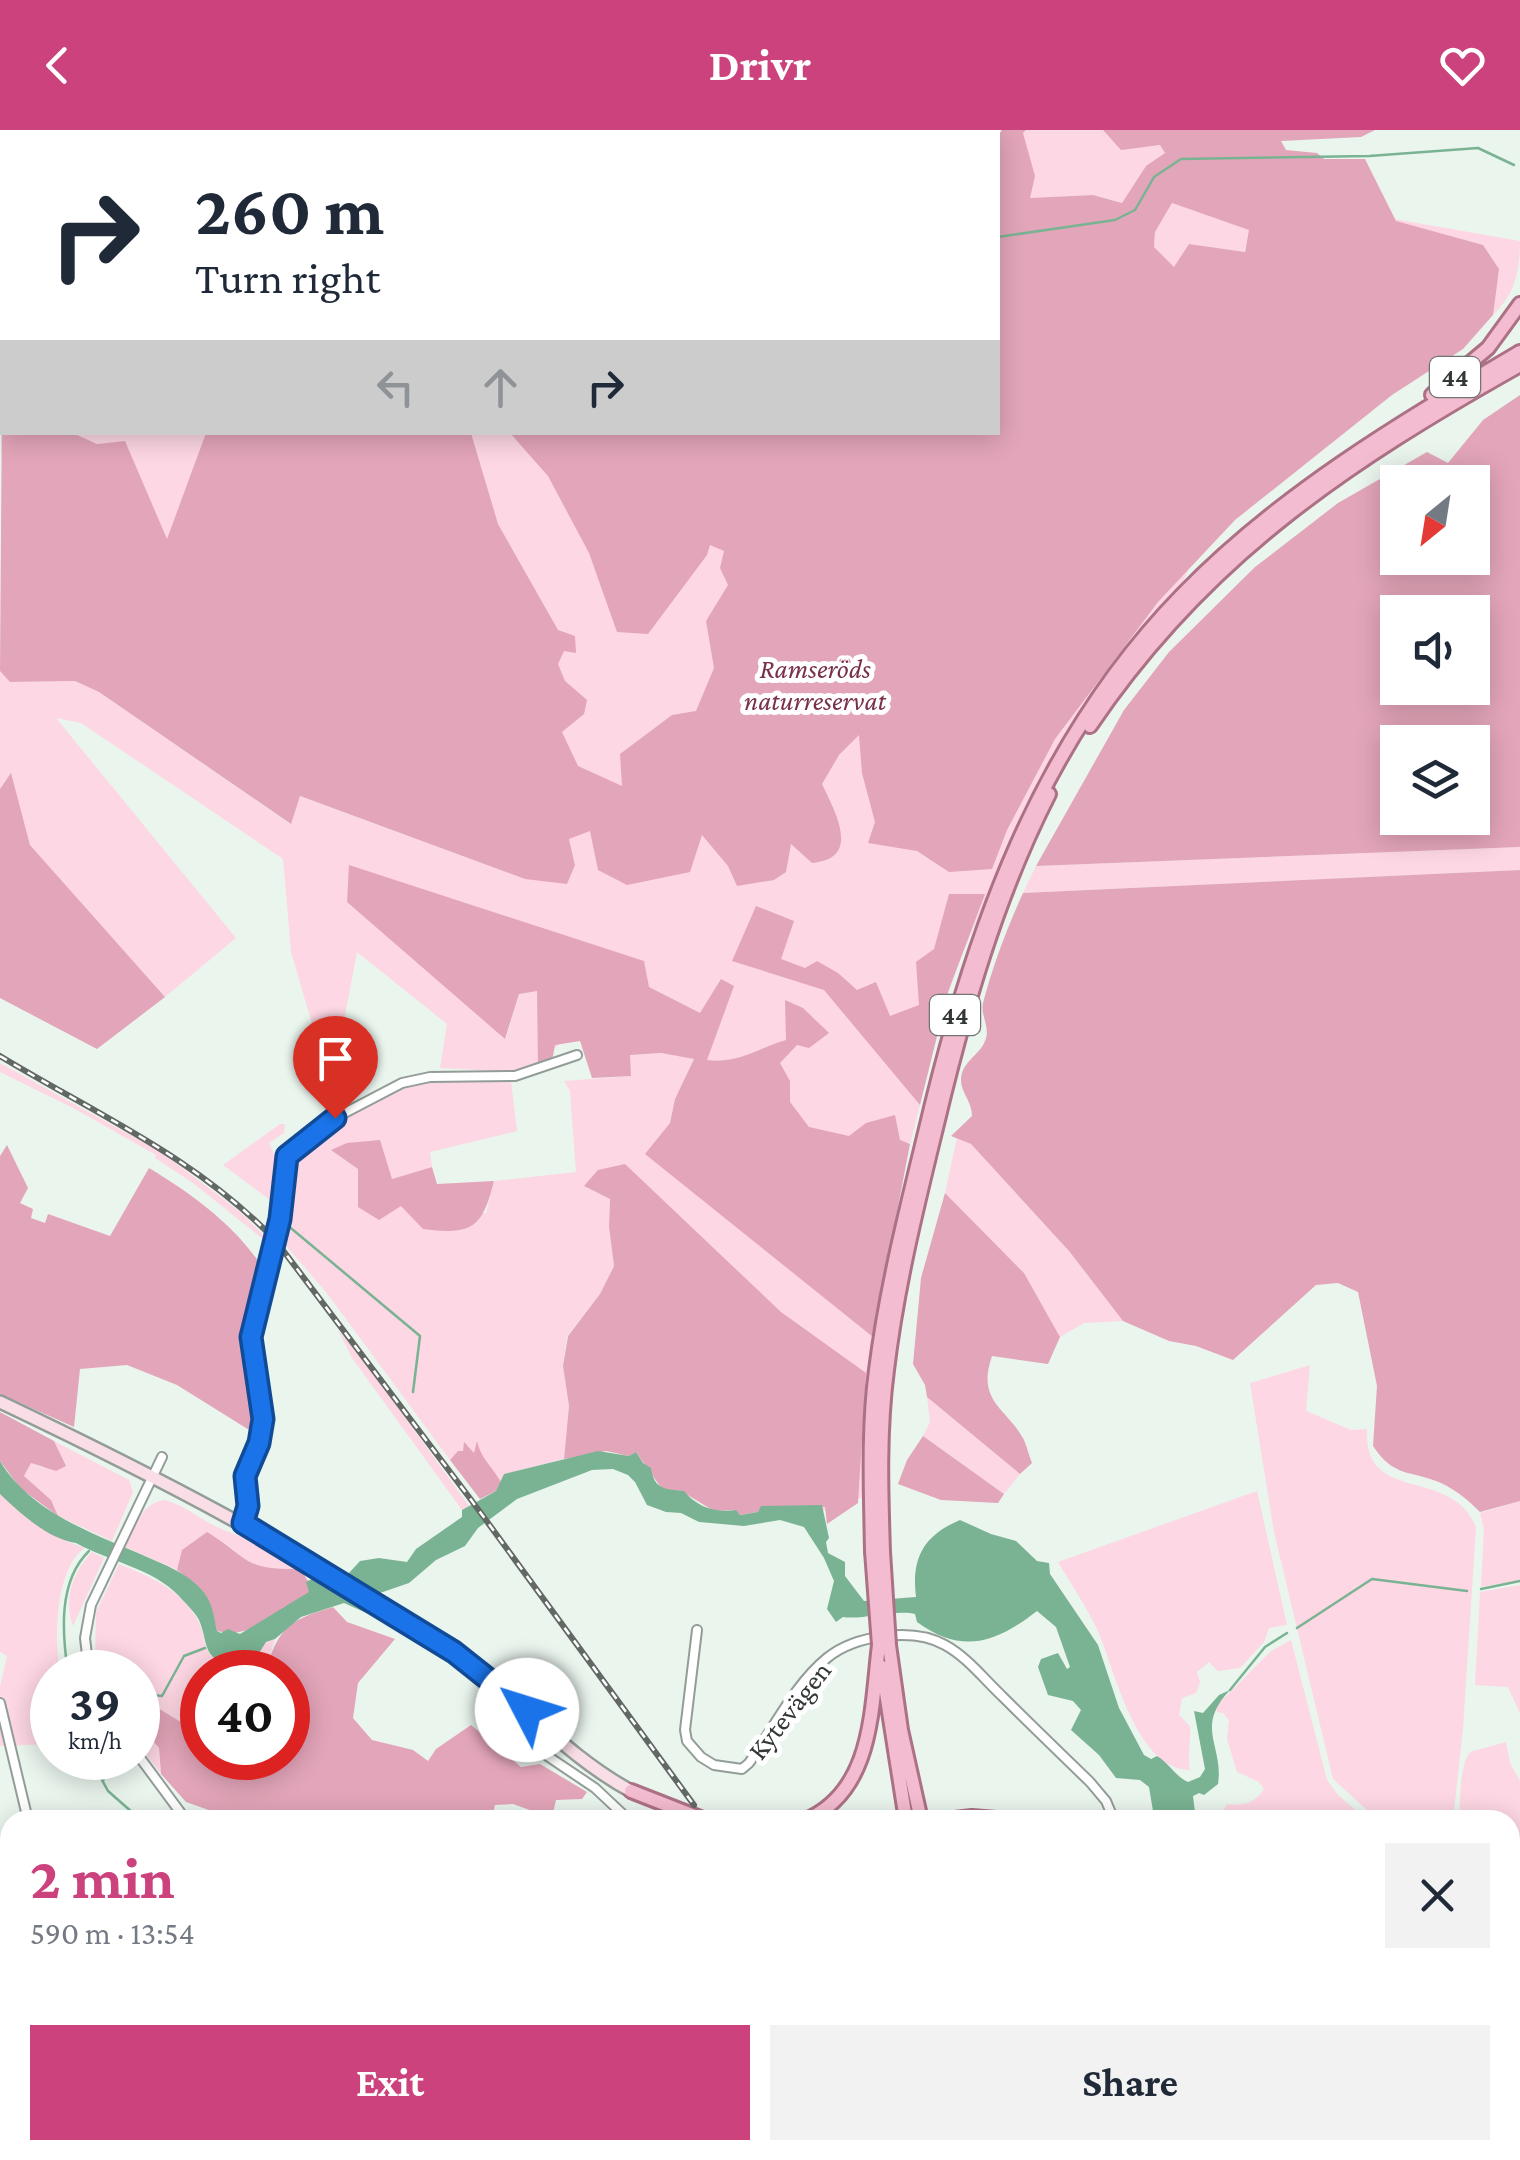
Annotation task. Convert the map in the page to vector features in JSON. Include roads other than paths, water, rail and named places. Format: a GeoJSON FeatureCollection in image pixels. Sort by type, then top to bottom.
{"type":"FeatureCollection","features":[{"type":"Feature","properties":{"kind":"main road","name":"44"},"geometry":{"type":"LineString","coordinates":[[904,1810],[889,1728],[870,1471],[876,1372],[893,1268],[960,995],[989,910],[1028,816],[1099,696],[1182,594],[1284,503],[1376,438],[1479,356],[1520,304]]}},
{"type":"Feature","properties":{"kind":"main road","name":"44"},"geometry":{"type":"LineString","coordinates":[[1376,438],[1520,352]]}},
{"type":"Feature","properties":{"kind":"main road","name":"44"},"geometry":{"type":"LineString","coordinates":[[877,1552],[886,1374],[902,1270],[950,1068],[983,955],[1014,868],[1060,773],[1106,702],[1163,629],[1246,547],[1362,458],[1520,365]]}},
{"type":"Feature","properties":{"kind":"main road","name":"44"},"geometry":{"type":"LineString","coordinates":[[884,1645],[919,1810]]}},
{"type":"Feature","properties":{"kind":"main road"},"geometry":{"type":"LineString","coordinates":[[823,1810],[832,1805],[855,1775],[868,1733],[884,1645]]}},
{"type":"Feature","properties":{"kind":"main road"},"geometry":{"type":"LineString","coordinates":[[631,1791],[663,1810]]}},
{"type":"Feature","properties":{"kind":"main road"},"geometry":{"type":"LineString","coordinates":[[631,1791],[680,1810]]}},
{"type":"Feature","properties":{"kind":"street"},"geometry":{"type":"LineString","coordinates":[[243,1523],[248,1506],[245,1476],[259,1443],[263,1419],[251,1337],[270,1272],[290,1152],[335,1118],[402,1083],[430,1076],[524,1074],[578,1055]]}},
{"type":"Feature","properties":{"kind":"street"},"geometry":{"type":"LineString","coordinates":[[0,1402],[243,1523],[318,1567],[454,1652],[512,1696],[572,1750],[631,1791]]}},
{"type":"Feature","properties":{"kind":"street"},"geometry":{"type":"LineString","coordinates":[[86,1650],[90,1606],[162,1457]]}},
{"type":"Feature","properties":{"kind":"street","name":"Kytevägen"},"geometry":{"type":"LineString","coordinates":[[697,1630],[684,1730],[692,1749],[714,1765],[730,1770],[742,1769],[749,1763],[828,1657],[846,1646],[911,1636],[928,1638],[963,1658],[1090,1782],[1110,1810]]}},
{"type":"Feature","properties":{"kind":"street"},"geometry":{"type":"LineString","coordinates":[[512,1696],[505,1705],[504,1717],[619,1810]]}},
{"type":"Feature","properties":{"kind":"street"},"geometry":{"type":"LineString","coordinates":[[0,1702],[26,1810]]}},
{"type":"Feature","properties":{"kind":"street"},"geometry":{"type":"LineString","coordinates":[[156,1780],[179,1810]]}},
{"type":"Feature","properties":{"kind":"waterway"},"geometry":{"type":"LineString","coordinates":[[1000,237],[1115,220],[1135,210],[1154,177],[1181,159],[1369,156],[1478,148],[1514,165]]}},
{"type":"Feature","properties":{"kind":"waterway"},"geometry":{"type":"LineString","coordinates":[[286,1224],[420,1336],[413,1392]]}},
{"type":"Feature","properties":{"kind":"waterway"},"geometry":{"type":"LineString","coordinates":[[65,1650],[67,1592],[79,1563],[89,1551]]}},
{"type":"Feature","properties":{"kind":"waterway"},"geometry":{"type":"LineString","coordinates":[[1297,1628],[1372,1579],[1467,1591]]}},
{"type":"Feature","properties":{"kind":"waterway"},"geometry":{"type":"LineString","coordinates":[[1481,1589],[1520,1581]]}},
{"type":"Feature","properties":{"kind":"waterway"},"geometry":{"type":"LineString","coordinates":[[1230,1690],[1265,1647],[1287,1633]]}},
{"type":"Feature","properties":{"kind":"waterway"},"geometry":{"type":"LineString","coordinates":[[160,1696],[184,1656],[205,1648]]}},
{"type":"Feature","properties":{"kind":"waterway"},"geometry":{"type":"LineString","coordinates":[[102,1780],[108,1791],[130,1810]]}},
{"type":"Feature","properties":{"kind":"railway"},"geometry":{"type":"LineString","coordinates":[[0,1056],[179,1161],[213,1185],[276,1241],[694,1805]]}},
{"type":"Feature","properties":{"kind":"park label","name":"Ramseröds naturreservat"},"geometry":{"type":"Point","coordinates":[815,684]}}]}
